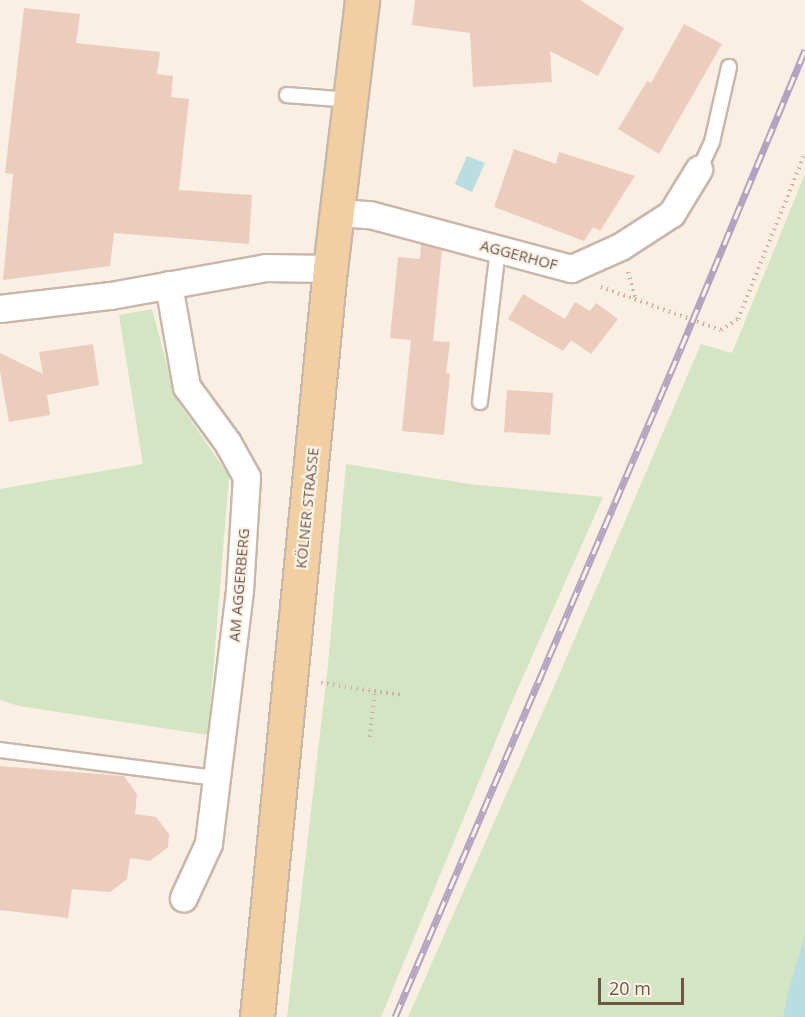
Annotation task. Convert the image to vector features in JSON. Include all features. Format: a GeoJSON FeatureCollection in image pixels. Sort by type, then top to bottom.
{"type":"FeatureCollection","features":[{"type":"Feature","properties":{"kind":"main road","name":"KÖLNER STRASSE"},"geometry":{"type":"LineString","coordinates":[[256,1017],[330,269],[362,0]]}},
{"type":"Feature","properties":{"kind":"street","name":"AGGERHOF"},"geometry":{"type":"LineString","coordinates":[[338,213],[370,215],[572,269],[621,248],[672,214],[699,170]]}},
{"type":"Feature","properties":{"kind":"street"},"geometry":{"type":"LineString","coordinates":[[0,309],[111,296],[266,268],[330,269]]}},
{"type":"Feature","properties":{"kind":"street","name":"AM AGGERBERG"},"geometry":{"type":"LineString","coordinates":[[169,285],[187,387],[228,444],[247,477],[240,591],[209,844],[184,898]]}},
{"type":"Feature","properties":{"kind":"lane"},"geometry":{"type":"LineString","coordinates":[[699,170],[712,142],[729,67]]}},
{"type":"Feature","properties":{"kind":"lane"},"geometry":{"type":"LineString","coordinates":[[287,95],[350,100]]}},
{"type":"Feature","properties":{"kind":"lane"},"geometry":{"type":"LineString","coordinates":[[480,402],[498,249]]}},
{"type":"Feature","properties":{"kind":"lane"},"geometry":{"type":"LineString","coordinates":[[0,750],[217,778]]}},
{"type":"Feature","properties":{"kind":"path"},"geometry":{"type":"LineString","coordinates":[[635,298],[721,330],[738,319],[805,153]]}},
{"type":"Feature","properties":{"kind":"path"},"geometry":{"type":"LineString","coordinates":[[291,678],[402,696]]}},
{"type":"Feature","properties":{"kind":"path"},"geometry":{"type":"LineString","coordinates":[[370,737],[375,691]]}},
{"type":"Feature","properties":{"kind":"green space"},"geometry":{"type":"Polygon","coordinates":[[[805,174],[805,1017],[408,1017],[557,680],[701,344],[732,353],[805,174]]]}},
{"type":"Feature","properties":{"kind":"green space"},"geometry":{"type":"Polygon","coordinates":[[[152,309],[176,399],[229,476],[208,735],[19,706],[0,700],[0,489],[143,464],[119,315],[152,309]]]}},
{"type":"Feature","properties":{"kind":"green space"},"geometry":{"type":"Polygon","coordinates":[[[346,464],[469,484],[603,497],[514,697],[381,1017],[287,1017],[328,665],[346,464]]]}},
{"type":"Feature","properties":{"kind":"water"},"geometry":{"type":"Polygon","coordinates":[[[467,156],[485,163],[472,192],[455,184],[467,156]]]}},
{"type":"Feature","properties":{"kind":"water"},"geometry":{"type":"Polygon","coordinates":[[[805,935],[805,1017],[783,1017],[789,989],[805,935]]]}},
{"type":"Feature","properties":{"kind":"building"},"geometry":{"type":"Polygon","coordinates":[[[415,0],[580,0],[624,28],[598,76],[550,51],[552,82],[473,87],[470,33],[412,25],[415,0]]]}},
{"type":"Feature","properties":{"kind":"building"},"geometry":{"type":"Polygon","coordinates":[[[24,8],[80,14],[76,43],[160,52],[157,74],[173,76],[171,97],[189,99],[179,190],[252,195],[249,244],[114,233],[110,266],[3,280],[13,174],[5,173],[24,8]]]}},
{"type":"Feature","properties":{"kind":"building"},"geometry":{"type":"Polygon","coordinates":[[[684,24],[722,44],[659,154],[618,129],[647,81],[651,83],[684,24]]]}},
{"type":"Feature","properties":{"kind":"building"},"geometry":{"type":"Polygon","coordinates":[[[514,149],[556,164],[559,152],[635,176],[600,231],[593,227],[584,241],[494,207],[514,149]]]}},
{"type":"Feature","properties":{"kind":"building"},"geometry":{"type":"Polygon","coordinates":[[[421,244],[442,250],[433,341],[450,342],[446,373],[450,374],[444,435],[402,431],[411,340],[390,338],[398,257],[420,259],[421,244]]]}},
{"type":"Feature","properties":{"kind":"building"},"geometry":{"type":"Polygon","coordinates":[[[523,294],[565,319],[575,302],[590,311],[596,303],[618,319],[591,354],[571,340],[563,351],[508,319],[523,294]]]}},
{"type":"Feature","properties":{"kind":"building"},"geometry":{"type":"Polygon","coordinates":[[[93,344],[99,385],[47,395],[50,415],[9,422],[0,371],[0,353],[43,374],[39,352],[93,344]]]}},
{"type":"Feature","properties":{"kind":"building"},"geometry":{"type":"Polygon","coordinates":[[[507,390],[553,393],[550,435],[504,432],[507,390]]]}},
{"type":"Feature","properties":{"kind":"building"},"geometry":{"type":"Polygon","coordinates":[[[0,766],[124,776],[137,794],[135,814],[156,817],[169,834],[168,847],[150,861],[130,858],[127,879],[110,892],[72,889],[68,918],[0,910],[0,766]]]}},
{"type":"Feature","properties":{"kind":"railway"},"geometry":{"type":"LineString","coordinates":[[395,1017],[681,348],[805,50]]}}]}
